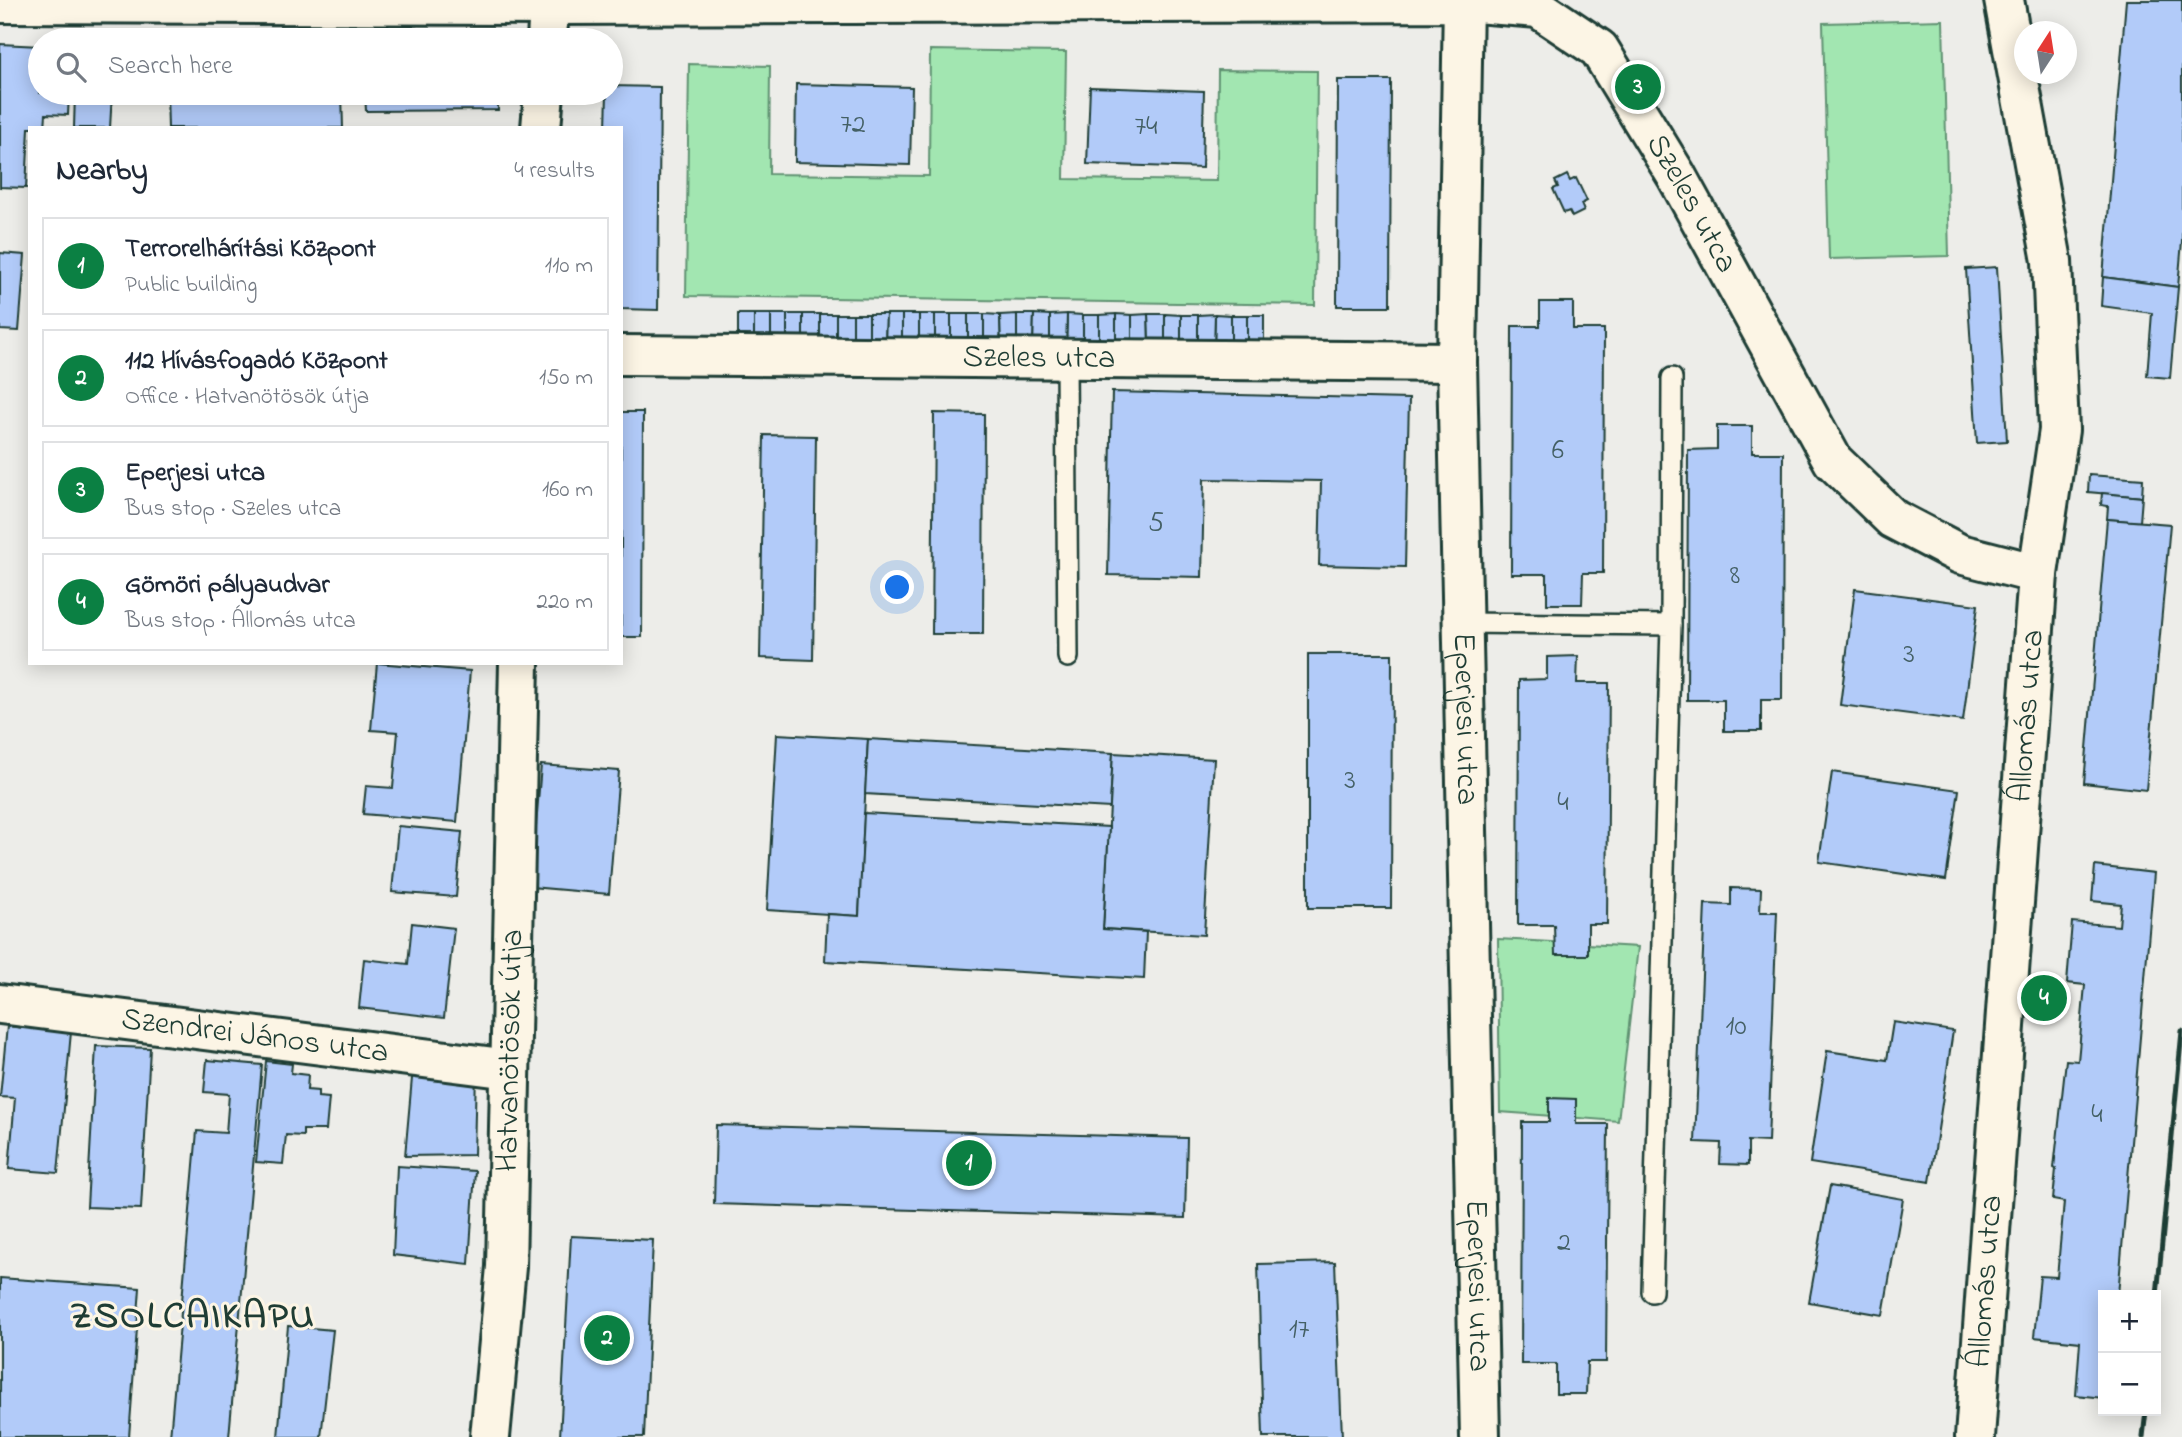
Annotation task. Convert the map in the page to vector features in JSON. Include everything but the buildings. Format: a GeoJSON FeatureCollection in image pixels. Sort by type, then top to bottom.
{"type":"FeatureCollection","features":[{"type":"Feature","properties":{"kind":"street","name":"Állomás utca"},"geometry":{"type":"LineString","coordinates":[[1975,1437],[2038,574],[2059,430],[2052,261],[2004,0]]}},
{"type":"Feature","properties":{"kind":"street","name":"Szeles utca"},"geometry":{"type":"LineString","coordinates":[[0,3],[548,23],[1463,1],[1538,8],[1599,49],[1676,175],[1833,461],[1893,519],[1960,554],[2038,574]]}},
{"type":"Feature","properties":{"kind":"street","name":"Eperjesi utca"},"geometry":{"type":"LineString","coordinates":[[1463,1],[1457,362],[1480,1437]]}},
{"type":"Feature","properties":{"kind":"street"},"geometry":{"type":"LineString","coordinates":[[541,126],[543,105]]}},
{"type":"Feature","properties":{"kind":"street","name":"Szeles utca"},"geometry":{"type":"LineString","coordinates":[[623,355],[1457,362]]}},
{"type":"Feature","properties":{"kind":"street","name":"Hatvanötösök útja"},"geometry":{"type":"LineString","coordinates":[[490,1437],[506,1267],[519,665]]}},
{"type":"Feature","properties":{"kind":"street","name":"Szendrei János utca"},"geometry":{"type":"LineString","coordinates":[[0,1004],[510,1069]]}},
{"type":"Feature","properties":{"kind":"lane"},"geometry":{"type":"LineString","coordinates":[[1066,358],[1068,657]]}},
{"type":"Feature","properties":{"kind":"lane"},"geometry":{"type":"LineString","coordinates":[[1652,1292],[1671,625],[1672,378]]}},
{"type":"Feature","properties":{"kind":"lane"},"geometry":{"type":"LineString","coordinates":[[1462,623],[1671,625]]}},
{"type":"Feature","properties":{"kind":"green space"},"geometry":{"type":"Polygon","coordinates":[[[1943,20],[1949,256],[1829,259],[1823,23],[1943,20]]]}},
{"type":"Feature","properties":{"kind":"green space"},"geometry":{"type":"Polygon","coordinates":[[[930,50],[1066,52],[1064,179],[1217,181],[1218,70],[1317,71],[1315,305],[686,296],[689,64],[770,66],[769,174],[929,176],[930,50]]]}},
{"type":"Feature","properties":{"kind":"green space"},"geometry":{"type":"Polygon","coordinates":[[[1498,939],[1638,947],[1618,1121],[1500,1112],[1498,939]]]}},
{"type":"Feature","properties":{"kind":"railway"},"geometry":{"type":"LineString","coordinates":[[2158,1290],[2182,1031]]}},
{"type":"Feature","properties":{"kind":"railway"},"geometry":{"type":"LineString","coordinates":[[2143,1437],[2145,1416]]}},
{"type":"Feature","properties":{"kind":"place","name":"Eperjesi utca"},"geometry":{"type":"Point","coordinates":[1638,87]}},
{"type":"Feature","properties":{"kind":"place","name":"Gömöri pályaudvar"},"geometry":{"type":"Point","coordinates":[2044,998]}},
{"type":"Feature","properties":{"kind":"place","name":"Terrorelhárítási Központ"},"geometry":{"type":"Point","coordinates":[969,1163]}},
{"type":"Feature","properties":{"kind":"place","name":"112 Hívásfogadó Központ"},"geometry":{"type":"Point","coordinates":[607,1338]}},
{"type":"Feature","properties":{"kind":"district","name":"ZSOLCAIKAPU"},"geometry":{"type":"Point","coordinates":[193,1318]}}]}
